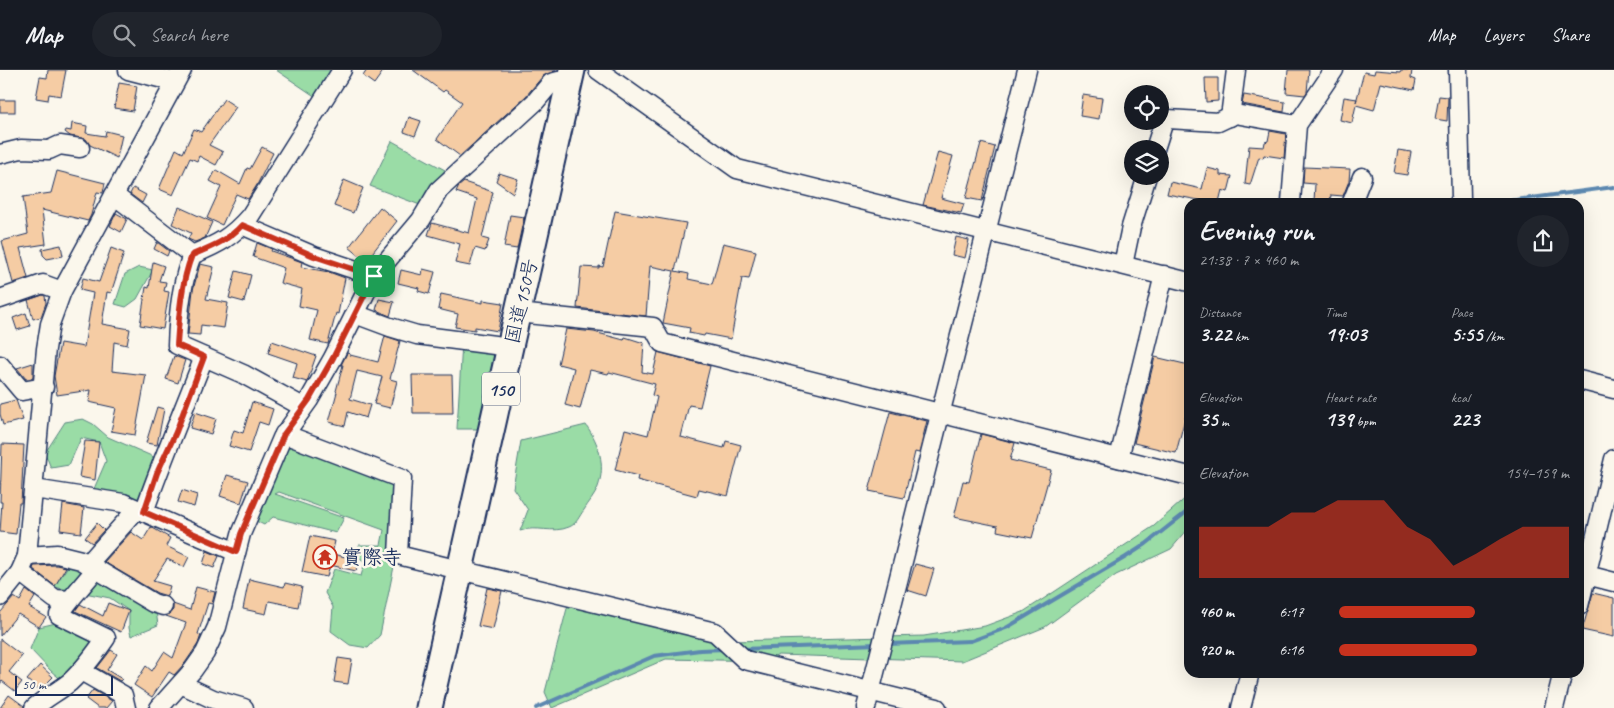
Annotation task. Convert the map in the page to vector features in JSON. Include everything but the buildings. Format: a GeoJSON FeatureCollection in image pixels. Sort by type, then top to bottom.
{"type":"FeatureCollection","features":[{"type":"Feature","properties":{"kind":"highway","name":"国道150号"},"geometry":{"type":"LineString","coordinates":[[428,708],[571,74]]}},
{"type":"Feature","properties":{"kind":"street"},"geometry":{"type":"LineString","coordinates":[[0,596],[23,564],[34,489],[50,324],[62,291],[178,76],[128,70]]}},
{"type":"Feature","properties":{"kind":"street"},"geometry":{"type":"LineString","coordinates":[[303,407],[243,374],[177,345],[178,316],[192,255],[219,244],[236,232],[250,216],[342,70]]}},
{"type":"Feature","properties":{"kind":"street"},"geometry":{"type":"LineString","coordinates":[[598,70],[737,169],[1184,281]]}},
{"type":"Feature","properties":{"kind":"street"},"geometry":{"type":"LineString","coordinates":[[868,700],[1027,70]]}},
{"type":"Feature","properties":{"kind":"street"},"geometry":{"type":"LineString","coordinates":[[1230,116],[1236,70]]}},
{"type":"Feature","properties":{"kind":"street"},"geometry":{"type":"LineString","coordinates":[[1291,198],[1296,125],[1334,70]]}},
{"type":"Feature","properties":{"kind":"street"},"geometry":{"type":"LineString","coordinates":[[1458,70],[1461,198]]}},
{"type":"Feature","properties":{"kind":"street"},"geometry":{"type":"LineString","coordinates":[[159,708],[182,684],[205,653],[217,626],[241,534],[284,434],[333,358],[374,276],[421,220],[439,190],[536,102],[551,83],[571,74]]}},
{"type":"Feature","properties":{"kind":"street"},"geometry":{"type":"LineString","coordinates":[[1159,140],[1163,124],[1168,119],[1218,122],[1235,114],[1296,125]]}},
{"type":"Feature","properties":{"kind":"street"},"geometry":{"type":"LineString","coordinates":[[0,154],[21,148],[50,150],[60,144],[80,148]]}},
{"type":"Feature","properties":{"kind":"street"},"geometry":{"type":"LineString","coordinates":[[1354,198],[1362,178]]}},
{"type":"Feature","properties":{"kind":"street"},"geometry":{"type":"LineString","coordinates":[[1123,265],[1131,227],[1144,185]]}},
{"type":"Feature","properties":{"kind":"street"},"geometry":{"type":"LineString","coordinates":[[114,195],[192,255]]}},
{"type":"Feature","properties":{"kind":"street"},"geometry":{"type":"LineString","coordinates":[[242,225],[314,256],[374,276]]}},
{"type":"Feature","properties":{"kind":"street"},"geometry":{"type":"LineString","coordinates":[[1119,458],[1164,276]]}},
{"type":"Feature","properties":{"kind":"street"},"geometry":{"type":"LineString","coordinates":[[0,299],[43,284],[62,291]]}},
{"type":"Feature","properties":{"kind":"street"},"geometry":{"type":"LineString","coordinates":[[518,313],[653,327],[662,343],[1184,475]]}},
{"type":"Feature","properties":{"kind":"street"},"geometry":{"type":"LineString","coordinates":[[355,314],[417,335],[510,347]]}},
{"type":"Feature","properties":{"kind":"street"},"geometry":{"type":"LineString","coordinates":[[34,708],[81,671],[106,638],[59,615],[92,567],[141,511],[176,432],[204,357]]}},
{"type":"Feature","properties":{"kind":"street"},"geometry":{"type":"LineString","coordinates":[[0,365],[22,391],[44,387]]}},
{"type":"Feature","properties":{"kind":"street"},"geometry":{"type":"LineString","coordinates":[[1584,381],[1614,389]]}},
{"type":"Feature","properties":{"kind":"street"},"geometry":{"type":"LineString","coordinates":[[284,434],[402,479],[398,555],[715,632],[745,660],[868,700],[937,708]]}},
{"type":"Feature","properties":{"kind":"street"},"geometry":{"type":"LineString","coordinates":[[1584,570],[1614,459]]}},
{"type":"Feature","properties":{"kind":"street"},"geometry":{"type":"LineString","coordinates":[[34,489],[123,503],[236,552]]}},
{"type":"Feature","properties":{"kind":"street"},"geometry":{"type":"LineString","coordinates":[[23,564],[58,554],[81,560],[153,603],[163,606]]}},
{"type":"Feature","properties":{"kind":"street"},"geometry":{"type":"LineString","coordinates":[[23,564],[55,599],[70,600]]}},
{"type":"Feature","properties":{"kind":"street"},"geometry":{"type":"LineString","coordinates":[[1584,574],[1614,582]]}},
{"type":"Feature","properties":{"kind":"street"},"geometry":{"type":"LineString","coordinates":[[81,671],[123,695],[126,708]]}},
{"type":"Feature","properties":{"kind":"street"},"geometry":{"type":"LineString","coordinates":[[1241,708],[1248,678]]}},
{"type":"Feature","properties":{"kind":"street"},"geometry":{"type":"LineString","coordinates":[[1554,708],[1561,678]]}},
{"type":"Feature","properties":{"kind":"street"},"geometry":{"type":"LineString","coordinates":[[182,684],[213,700],[244,708]]}},
{"type":"Feature","properties":{"kind":"green space"},"geometry":{"type":"Polygon","coordinates":[[[276,70],[333,70],[316,97],[276,70]]]}},
{"type":"Feature","properties":{"kind":"green space"},"geometry":{"type":"Polygon","coordinates":[[[392,141],[445,170],[420,205],[370,186],[392,141]]]}},
{"type":"Feature","properties":{"kind":"green space"},"geometry":{"type":"Polygon","coordinates":[[[139,267],[153,270],[137,299],[126,307],[115,304],[125,274],[139,267]]]}},
{"type":"Feature","properties":{"kind":"green space"},"geometry":{"type":"Polygon","coordinates":[[[462,342],[501,346],[479,429],[457,429],[462,342]]]}},
{"type":"Feature","properties":{"kind":"green space"},"geometry":{"type":"Polygon","coordinates":[[[83,419],[93,424],[108,437],[163,461],[140,511],[90,498],[106,461],[99,442],[81,438],[69,465],[51,468],[45,453],[65,422],[83,419]]]}},
{"type":"Feature","properties":{"kind":"green space"},"geometry":{"type":"Polygon","coordinates":[[[586,425],[600,454],[601,471],[597,490],[572,526],[557,530],[526,529],[520,531],[528,510],[513,488],[521,441],[586,425]]]}},
{"type":"Feature","properties":{"kind":"green space"},"geometry":{"type":"Polygon","coordinates":[[[282,438],[402,479],[398,547],[380,635],[368,648],[350,645],[331,631],[333,607],[325,593],[334,569],[361,576],[365,562],[356,555],[359,545],[381,545],[384,530],[279,492],[275,494],[344,518],[336,533],[273,517],[264,525],[254,520],[282,438]]]}},
{"type":"Feature","properties":{"kind":"green space"},"geometry":{"type":"Polygon","coordinates":[[[1184,499],[1184,534],[1171,549],[1116,575],[1045,627],[962,661],[778,655],[769,661],[666,659],[552,708],[545,692],[570,597],[733,641],[924,636],[985,626],[1023,612],[1154,526],[1184,499]]]}},
{"type":"Feature","properties":{"kind":"green space"},"geometry":{"type":"Polygon","coordinates":[[[68,566],[93,567],[156,611],[158,625],[131,636],[129,611],[110,598],[54,587],[68,566]]]}},
{"type":"Feature","properties":{"kind":"green space"},"geometry":{"type":"Polygon","coordinates":[[[56,623],[102,636],[64,682],[30,649],[39,627],[56,623]]]}},
{"type":"Feature","properties":{"kind":"waterway"},"geometry":{"type":"LineString","coordinates":[[1531,198],[1614,187]]}},
{"type":"Feature","properties":{"kind":"waterway"},"geometry":{"type":"LineString","coordinates":[[887,644],[971,641],[1006,628],[1126,557],[1184,514]]}},
{"type":"Feature","properties":{"kind":"waterway"},"geometry":{"type":"LineString","coordinates":[[742,649],[878,644]]}},
{"type":"Feature","properties":{"kind":"waterway"},"geometry":{"type":"LineString","coordinates":[[536,708],[654,656],[725,649]]}},
{"type":"Feature","properties":{"kind":"place","name":"實際寺"},"geometry":{"type":"Point","coordinates":[325,557]}},
{"type":"Feature","properties":{"kind":"route"},"geometry":{"type":"LineString","coordinates":[[242,225],[314,256],[374,276],[333,358],[309,400],[284,434],[241,534],[236,552],[144,512],[157,473],[176,432],[204,357],[177,345],[178,316],[192,255],[219,244],[236,232],[242,225]]}}]}
